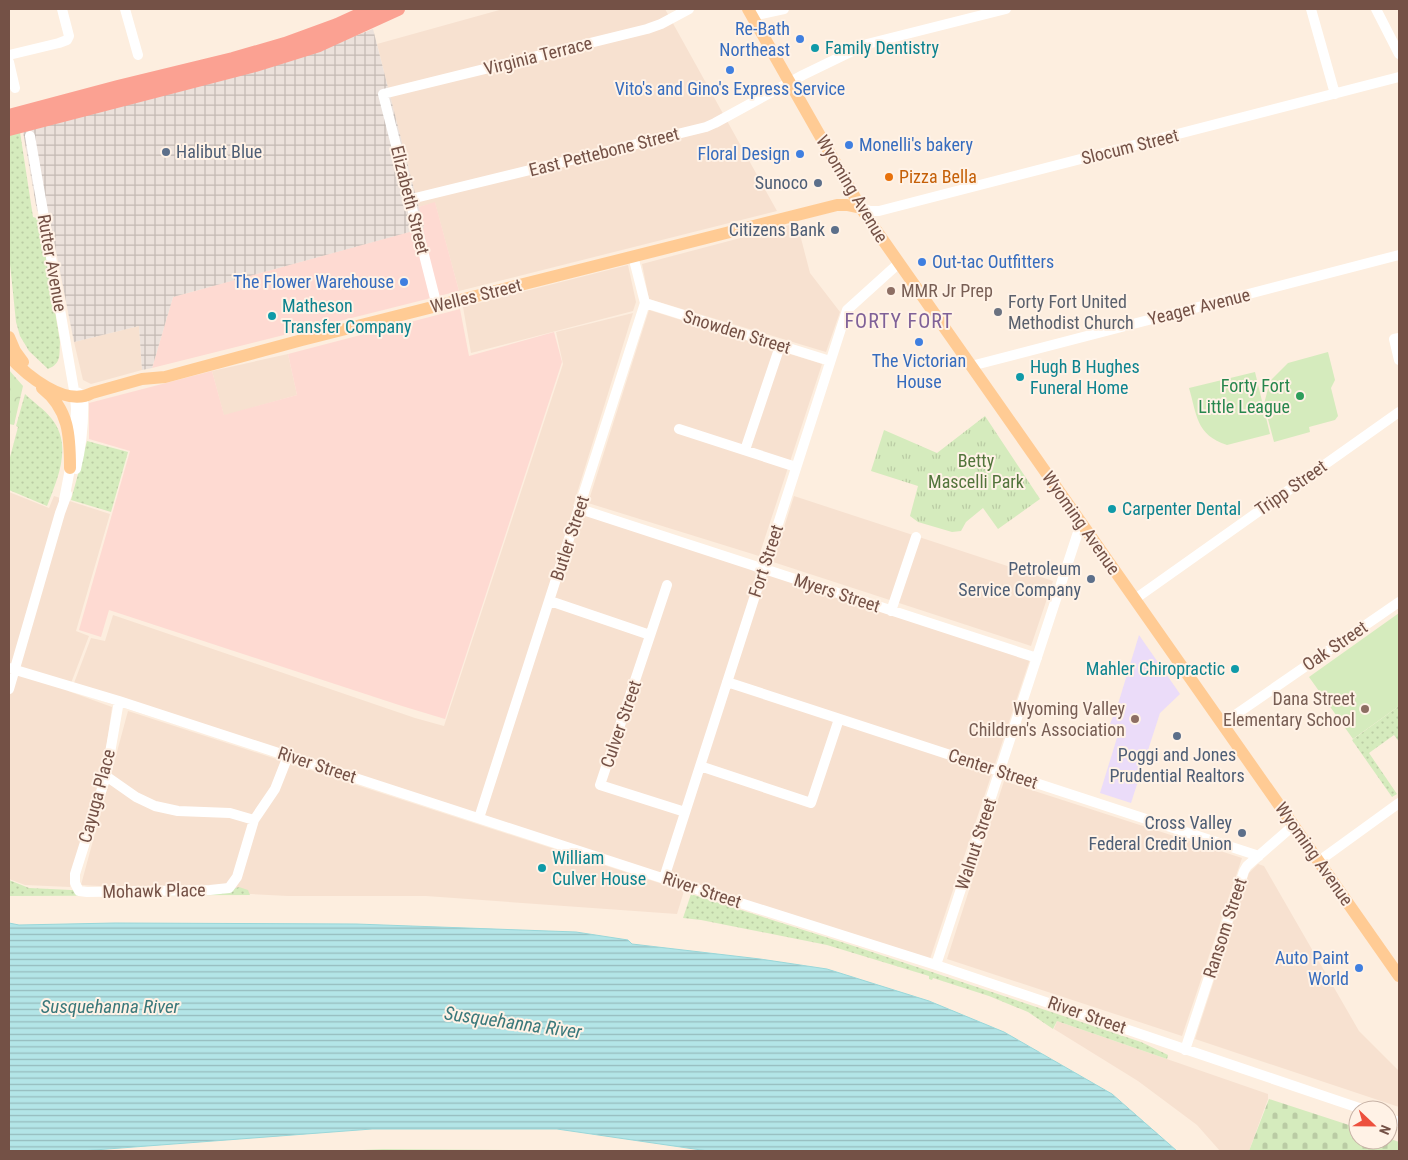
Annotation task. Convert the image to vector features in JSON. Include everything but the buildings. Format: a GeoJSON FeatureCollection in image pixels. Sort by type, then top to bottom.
{"type":"FeatureCollection","features":[{"type":"Feature","properties":{"kind":"highway"},"geometry":{"type":"LineString","coordinates":[[9,116],[285,44],[337,25],[372,9]]}},
{"type":"Feature","properties":{"kind":"highway"},"geometry":{"type":"LineString","coordinates":[[9,129],[319,45],[398,9]]}},
{"type":"Feature","properties":{"kind":"main road","name":"Wyoming Avenue"},"geometry":{"type":"LineString","coordinates":[[750,13],[861,208],[1399,976]]}},
{"type":"Feature","properties":{"kind":"main road","name":"Welles Street"},"geometry":{"type":"LineString","coordinates":[[81,394],[142,379],[165,377],[302,340],[837,205],[861,208]]}},
{"type":"Feature","properties":{"kind":"main road"},"geometry":{"type":"LineString","coordinates":[[9,337],[15,352],[30,369],[55,385],[81,394]]}},
{"type":"Feature","properties":{"kind":"main road"},"geometry":{"type":"LineString","coordinates":[[9,356],[51,395],[63,414],[70,439],[70,468]]}},
{"type":"Feature","properties":{"kind":"main road"},"geometry":{"type":"LineString","coordinates":[[26,373],[53,390],[81,394]]}},
{"type":"Feature","properties":{"kind":"street"},"geometry":{"type":"LineString","coordinates":[[9,55],[68,40],[69,36],[62,9]]}},
{"type":"Feature","properties":{"kind":"street"},"geometry":{"type":"LineString","coordinates":[[125,9],[138,55]]}},
{"type":"Feature","properties":{"kind":"street","name":"Virginia Terrace"},"geometry":{"type":"LineString","coordinates":[[383,94],[647,29],[661,24],[689,9]]}},
{"type":"Feature","properties":{"kind":"street"},"geometry":{"type":"LineString","coordinates":[[750,13],[784,9]]}},
{"type":"Feature","properties":{"kind":"street","name":"East Pettebone Street"},"geometry":{"type":"LineString","coordinates":[[411,199],[706,127],[789,82],[866,44],[1006,9]]}},
{"type":"Feature","properties":{"kind":"street"},"geometry":{"type":"LineString","coordinates":[[1311,9],[1335,94]]}},
{"type":"Feature","properties":{"kind":"street"},"geometry":{"type":"LineString","coordinates":[[1376,9],[1399,54]]}},
{"type":"Feature","properties":{"kind":"street"},"geometry":{"type":"LineString","coordinates":[[9,62],[15,88]]}},
{"type":"Feature","properties":{"kind":"street","name":"Slocum Street"},"geometry":{"type":"LineString","coordinates":[[861,208],[879,211],[1399,78]]}},
{"type":"Feature","properties":{"kind":"street","name":"Elizabeth Street"},"geometry":{"type":"LineString","coordinates":[[383,94],[411,199],[436,306]]}},
{"type":"Feature","properties":{"kind":"street","name":"Rutter Avenue"},"geometry":{"type":"LineString","coordinates":[[30,136],[81,394],[84,422],[80,452],[73,480],[64,500]]}},
{"type":"Feature","properties":{"kind":"street","name":"Yeager Avenue"},"geometry":{"type":"LineString","coordinates":[[970,366],[1399,255]]}},
{"type":"Feature","properties":{"kind":"street"},"geometry":{"type":"LineString","coordinates":[[634,256],[645,303]]}},
{"type":"Feature","properties":{"kind":"street","name":"Fort Street"},"geometry":{"type":"LineString","coordinates":[[664,878],[847,310],[899,263]]}},
{"type":"Feature","properties":{"kind":"street","name":"Snowden Street"},"geometry":{"type":"LineString","coordinates":[[645,303],[830,361]]}},
{"type":"Feature","properties":{"kind":"street","name":"Butler Street"},"geometry":{"type":"LineString","coordinates":[[479,818],[645,303]]}},
{"type":"Feature","properties":{"kind":"street"},"geometry":{"type":"LineString","coordinates":[[1399,338],[1394,339],[1399,360]]}},
{"type":"Feature","properties":{"kind":"street"},"geometry":{"type":"LineString","coordinates":[[745,450],[780,346]]}},
{"type":"Feature","properties":{"kind":"street","name":"Rutter Avenue"},"geometry":{"type":"LineString","coordinates":[[9,689],[12,669],[64,500],[74,448],[81,394]]}},
{"type":"Feature","properties":{"kind":"street","name":"Tripp Street"},"geometry":{"type":"LineString","coordinates":[[1135,599],[1399,412]]}},
{"type":"Feature","properties":{"kind":"street"},"geometry":{"type":"LineString","coordinates":[[679,429],[796,466]]}},
{"type":"Feature","properties":{"kind":"street","name":"Myers Street"},"geometry":{"type":"LineString","coordinates":[[580,509],[1037,658]]}},
{"type":"Feature","properties":{"kind":"street","name":"Walnut Street"},"geometry":{"type":"LineString","coordinates":[[936,965],[1081,523]]}},
{"type":"Feature","properties":{"kind":"street"},"geometry":{"type":"LineString","coordinates":[[891,611],[916,537]]}},
{"type":"Feature","properties":{"kind":"street","name":"Culver Street"},"geometry":{"type":"LineString","coordinates":[[667,586],[600,785],[685,812]]}},
{"type":"Feature","properties":{"kind":"street"},"geometry":{"type":"LineString","coordinates":[[550,601],[650,635]]}},
{"type":"Feature","properties":{"kind":"street","name":"Oak Street"},"geometry":{"type":"LineString","coordinates":[[1222,724],[1399,602]]}},
{"type":"Feature","properties":{"kind":"street","name":"River Street"},"geometry":{"type":"LineString","coordinates":[[12,669],[118,701],[936,965],[1348,1105]]}},
{"type":"Feature","properties":{"kind":"street","name":"Center Street"},"geometry":{"type":"LineString","coordinates":[[727,682],[1259,856]]}},
{"type":"Feature","properties":{"kind":"street","name":"Cayuga Place"},"geometry":{"type":"LineString","coordinates":[[79,890],[75,883],[75,874],[106,776],[118,701]]}},
{"type":"Feature","properties":{"kind":"street"},"geometry":{"type":"LineString","coordinates":[[700,766],[811,803],[839,719]]}},
{"type":"Feature","properties":{"kind":"street"},"geometry":{"type":"LineString","coordinates":[[106,776],[136,797],[155,806],[178,811],[230,813],[254,820],[275,789],[288,756]]}},
{"type":"Feature","properties":{"kind":"street"},"geometry":{"type":"LineString","coordinates":[[1319,861],[1399,803]]}},
{"type":"Feature","properties":{"kind":"street","name":"Mohawk Place"},"geometry":{"type":"LineString","coordinates":[[79,890],[87,892],[154,892],[229,888],[237,877],[254,820]]}},
{"type":"Feature","properties":{"kind":"street","name":"Ransom Street"},"geometry":{"type":"LineString","coordinates":[[1185,1050],[1244,871],[1247,866],[1294,825]]}},
{"type":"Feature","properties":{"kind":"shaded area"},"geometry":{"type":"Polygon","coordinates":[[[503,9],[665,9],[777,211],[459,291],[435,203],[418,207],[377,44],[503,9]]]}},
{"type":"Feature","properties":{"kind":"shaded area"},"geometry":{"type":"Polygon","coordinates":[[[373,29],[424,228],[173,297],[152,368],[142,370],[139,326],[74,342],[49,216],[37,211],[23,132],[306,55],[373,29]]]}},
{"type":"Feature","properties":{"kind":"shaded area"},"geometry":{"type":"Polygon","coordinates":[[[435,202],[459,291],[152,368],[173,297],[423,228],[418,207],[435,202]]]}},
{"type":"Feature","properties":{"kind":"shaded area"},"geometry":{"type":"Polygon","coordinates":[[[797,223],[810,273],[840,312],[826,352],[649,299],[642,264],[797,223]]]}},
{"type":"Feature","properties":{"kind":"shaded area"},"geometry":{"type":"Polygon","coordinates":[[[628,265],[636,302],[633,311],[471,353],[463,307],[628,265]]]}},
{"type":"Feature","properties":{"kind":"shaded area"},"geometry":{"type":"Polygon","coordinates":[[[460,309],[469,356],[554,332],[562,362],[445,719],[109,610],[101,637],[79,630],[130,451],[89,439],[89,403],[212,371],[224,415],[297,395],[288,354],[460,309]]]}},
{"type":"Feature","properties":{"kind":"shaded area"},"geometry":{"type":"Polygon","coordinates":[[[649,310],[822,364],[759,556],[588,503],[649,310]]]}},
{"type":"Feature","properties":{"kind":"shaded area"},"geometry":{"type":"Polygon","coordinates":[[[633,313],[573,506],[1031,656],[928,965],[71,691],[91,638],[105,641],[113,615],[415,718],[444,726],[563,364],[556,332],[633,313]]]}},
{"type":"Feature","properties":{"kind":"shaded area"},"geometry":{"type":"Polygon","coordinates":[[[139,326],[142,370],[91,384],[83,380],[74,342],[139,326]]]}},
{"type":"Feature","properties":{"kind":"shaded area"},"geometry":{"type":"Polygon","coordinates":[[[288,354],[297,395],[224,416],[212,371],[288,354]]]}},
{"type":"Feature","properties":{"kind":"shaded area"},"geometry":{"type":"Polygon","coordinates":[[[9,492],[49,508],[54,496],[110,514],[76,631],[89,636],[68,691],[112,707],[104,764],[70,887],[25,885],[9,879],[9,492]]]}},
{"type":"Feature","properties":{"kind":"shaded area"},"geometry":{"type":"Polygon","coordinates":[[[794,496],[1053,581],[1031,646],[773,562],[794,496]]]}},
{"type":"Feature","properties":{"kind":"shaded area","name":"Wyoming Valley Children's Association"},"geometry":{"type":"Polygon","coordinates":[[[1139,635],[1180,694],[1160,713],[1131,803],[1100,793],[1120,728],[1110,724],[1115,714],[1139,635]]]}},
{"type":"Feature","properties":{"kind":"shaded area"},"geometry":{"type":"Polygon","coordinates":[[[128,711],[684,891],[677,914],[426,896],[288,896],[81,885],[128,711]]]}},
{"type":"Feature","properties":{"kind":"shaded area"},"geometry":{"type":"Polygon","coordinates":[[[1004,781],[1242,858],[1182,1036],[947,959],[1004,781]]]}},
{"type":"Feature","properties":{"kind":"shaded area"},"geometry":{"type":"Polygon","coordinates":[[[1258,864],[1264,866],[1359,1031],[1399,1071],[1399,1107],[1398,1100],[1378,1100],[1195,1039],[1249,873],[1258,864]]]}},
{"type":"Feature","properties":{"kind":"shaded area"},"geometry":{"type":"Polygon","coordinates":[[[1057,1021],[1268,1094],[1268,1099],[1249,1151],[1220,1151],[1197,1125],[1138,1081],[1054,1029],[1057,1021]]]}},
{"type":"Feature","properties":{"kind":"green space"},"geometry":{"type":"Polygon","coordinates":[[[20,132],[33,217],[40,219],[60,342],[58,361],[48,369],[29,351],[20,336],[16,322],[9,254],[9,135],[20,132]]]}},
{"type":"Feature","properties":{"kind":"green space","name":"Forty Fort Little League"},"geometry":{"type":"Polygon","coordinates":[[[1328,352],[1335,380],[1331,388],[1338,416],[1335,420],[1309,427],[1310,432],[1274,442],[1264,404],[1270,381],[1288,363],[1328,352]]]}},
{"type":"Feature","properties":{"kind":"green space"},"geometry":{"type":"Polygon","coordinates":[[[9,370],[23,386],[14,425],[9,424],[9,370]]]}},
{"type":"Feature","properties":{"kind":"green space"},"geometry":{"type":"Polygon","coordinates":[[[1255,372],[1270,434],[1227,445],[1209,436],[1199,423],[1189,388],[1255,372]]]}},
{"type":"Feature","properties":{"kind":"green space"},"geometry":{"type":"Polygon","coordinates":[[[25,394],[51,418],[58,428],[61,439],[62,450],[59,473],[47,506],[9,490],[9,461],[25,394]]]}},
{"type":"Feature","properties":{"kind":"green space","name":"Betty Mascelli Park"},"geometry":{"type":"Polygon","coordinates":[[[985,416],[1040,499],[998,529],[983,508],[966,522],[961,531],[952,532],[918,522],[910,516],[918,486],[871,471],[884,430],[937,453],[985,416]]]}},
{"type":"Feature","properties":{"kind":"green space"},"geometry":{"type":"Polygon","coordinates":[[[87,441],[128,452],[111,512],[71,500],[87,441]]]}},
{"type":"Feature","properties":{"kind":"green space","name":"Dana Street Elementary School"},"geometry":{"type":"Polygon","coordinates":[[[1399,613],[1399,706],[1353,739],[1309,677],[1399,613]]]}},
{"type":"Feature","properties":{"kind":"green space"},"geometry":{"type":"Polygon","coordinates":[[[1399,706],[1399,742],[1394,735],[1369,753],[1397,794],[1392,797],[1352,740],[1399,706]]]}},
{"type":"Feature","properties":{"kind":"green space"},"geometry":{"type":"Polygon","coordinates":[[[9,880],[29,888],[92,891],[223,892],[239,887],[248,890],[250,895],[9,896],[9,880]]]}},
{"type":"Feature","properties":{"kind":"green space"},"geometry":{"type":"Polygon","coordinates":[[[691,894],[860,948],[1141,1042],[1168,1055],[1167,1059],[1057,1021],[1053,1029],[1028,1012],[989,996],[933,978],[932,980],[929,979],[929,976],[827,945],[683,918],[691,894]]]}},
{"type":"Feature","properties":{"kind":"green space"},"geometry":{"type":"Polygon","coordinates":[[[1269,1099],[1348,1125],[1348,1150],[1398,1150],[1399,1142],[1399,1151],[1249,1151],[1269,1099]]]}},
{"type":"Feature","properties":{"kind":"green space"},"geometry":{"type":"Polygon","coordinates":[[[383,1149],[618,1151],[341,1151],[383,1149]]]}},
{"type":"Feature","properties":{"kind":"water","name":"Susquehanna River"},"geometry":{"type":"Polygon","coordinates":[[[9,923],[19,925],[115,923],[356,924],[576,932],[628,940],[632,944],[827,969],[929,1001],[1004,1032],[1112,1094],[1177,1151],[708,1151],[557,1129],[372,1129],[81,1151],[9,1151],[9,923]]]}},
{"type":"Feature","properties":{"kind":"place","name":"Re-Bath Northeast"},"geometry":{"type":"Point","coordinates":[800,39]}},
{"type":"Feature","properties":{"kind":"place","name":"Family Dentistry"},"geometry":{"type":"Point","coordinates":[815,48]}},
{"type":"Feature","properties":{"kind":"place","name":"Vito's and Gino's Express Service"},"geometry":{"type":"Point","coordinates":[730,70]}},
{"type":"Feature","properties":{"kind":"place","name":"Monelli's bakery"},"geometry":{"type":"Point","coordinates":[849,145]}},
{"type":"Feature","properties":{"kind":"place","name":"Halibut Blue"},"geometry":{"type":"Point","coordinates":[166,152]}},
{"type":"Feature","properties":{"kind":"place","name":"Floral Design"},"geometry":{"type":"Point","coordinates":[800,154]}},
{"type":"Feature","properties":{"kind":"place","name":"Pizza Bella"},"geometry":{"type":"Point","coordinates":[889,177]}},
{"type":"Feature","properties":{"kind":"place","name":"Sunoco"},"geometry":{"type":"Point","coordinates":[818,183]}},
{"type":"Feature","properties":{"kind":"place","name":"Citizens Bank"},"geometry":{"type":"Point","coordinates":[835,230]}},
{"type":"Feature","properties":{"kind":"place","name":"Out-tac Outfitters"},"geometry":{"type":"Point","coordinates":[922,262]}},
{"type":"Feature","properties":{"kind":"place","name":"The Flower Warehouse"},"geometry":{"type":"Point","coordinates":[404,282]}},
{"type":"Feature","properties":{"kind":"place","name":"MMR Jr Prep"},"geometry":{"type":"Point","coordinates":[891,291]}},
{"type":"Feature","properties":{"kind":"place","name":"Forty Fort United Methodist Church"},"geometry":{"type":"Point","coordinates":[998,312]}},
{"type":"Feature","properties":{"kind":"place","name":"Matheson Transfer Company"},"geometry":{"type":"Point","coordinates":[272,316]}},
{"type":"Feature","properties":{"kind":"place","name":"The Victorian House"},"geometry":{"type":"Point","coordinates":[919,342]}},
{"type":"Feature","properties":{"kind":"place","name":"Hugh B Hughes Funeral Home"},"geometry":{"type":"Point","coordinates":[1020,377]}},
{"type":"Feature","properties":{"kind":"place","name":"Forty Fort Little League"},"geometry":{"type":"Point","coordinates":[1300,396]}},
{"type":"Feature","properties":{"kind":"place","name":"Carpenter Dental"},"geometry":{"type":"Point","coordinates":[1112,509]}},
{"type":"Feature","properties":{"kind":"place","name":"Petroleum Service Company"},"geometry":{"type":"Point","coordinates":[1091,579]}},
{"type":"Feature","properties":{"kind":"place","name":"Mahler Chiropractic"},"geometry":{"type":"Point","coordinates":[1235,669]}},
{"type":"Feature","properties":{"kind":"place","name":"Dana Street Elementary School"},"geometry":{"type":"Point","coordinates":[1365,709]}},
{"type":"Feature","properties":{"kind":"place","name":"Wyoming Valley Children's Association"},"geometry":{"type":"Point","coordinates":[1135,719]}},
{"type":"Feature","properties":{"kind":"place","name":"Poggi and Jones Prudential Realtors"},"geometry":{"type":"Point","coordinates":[1177,736]}},
{"type":"Feature","properties":{"kind":"place","name":"Cross Valley Federal Credit Union"},"geometry":{"type":"Point","coordinates":[1242,833]}},
{"type":"Feature","properties":{"kind":"place","name":"William Culver House"},"geometry":{"type":"Point","coordinates":[542,868]}},
{"type":"Feature","properties":{"kind":"place","name":"Auto Paint World"},"geometry":{"type":"Point","coordinates":[1359,968]}},
{"type":"Feature","properties":{"kind":"district","name":"FORTY FORT"},"geometry":{"type":"Point","coordinates":[899,321]}}]}
